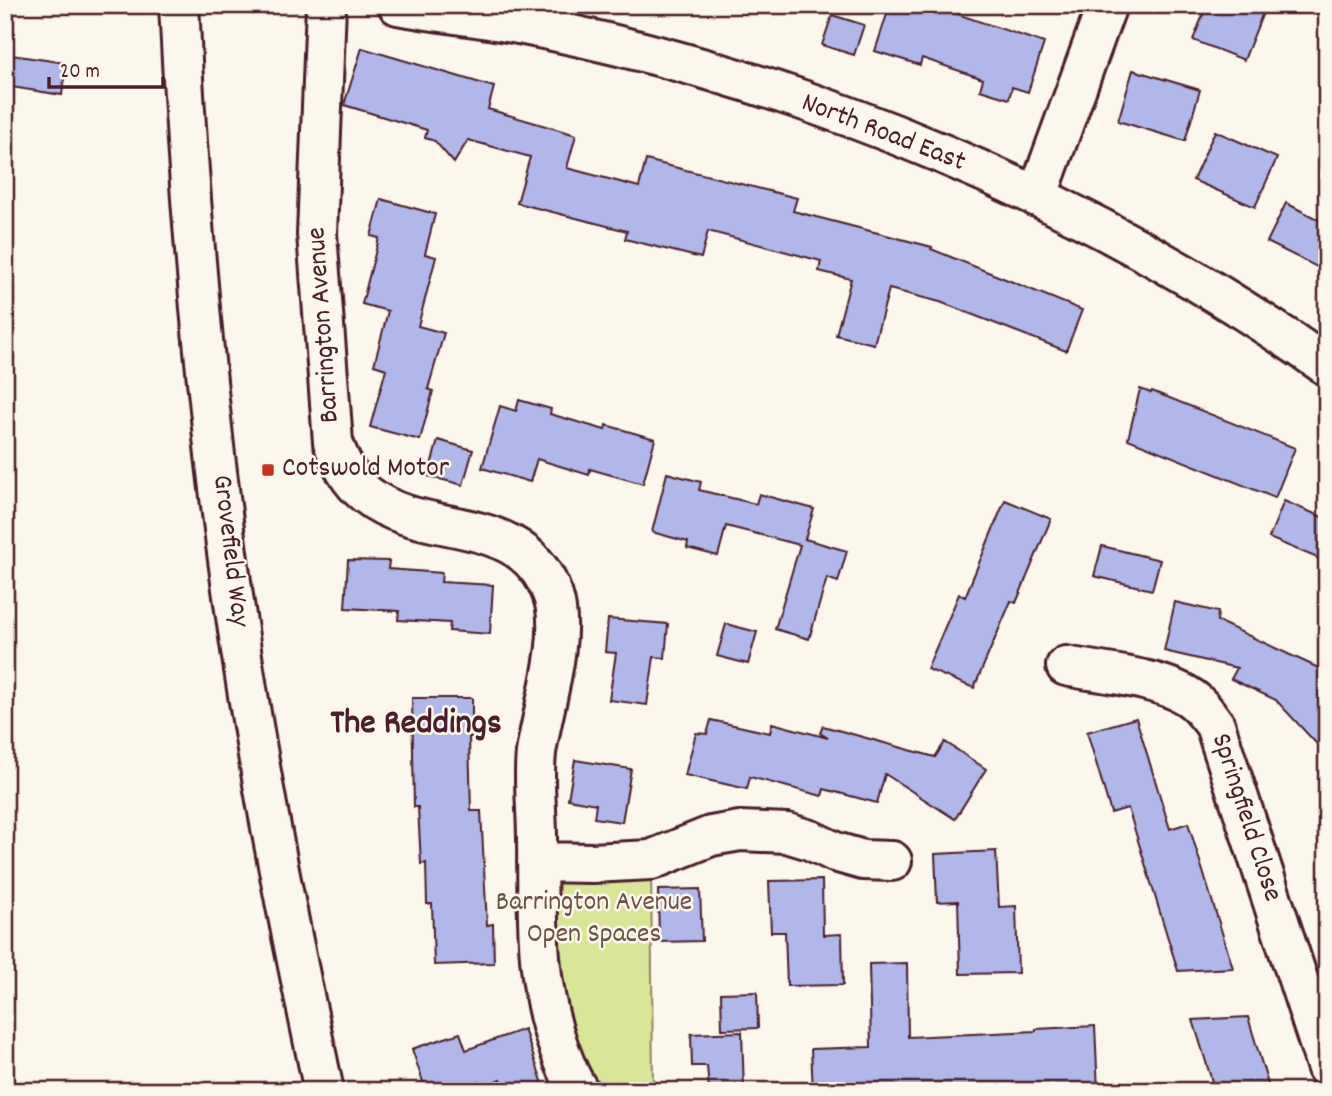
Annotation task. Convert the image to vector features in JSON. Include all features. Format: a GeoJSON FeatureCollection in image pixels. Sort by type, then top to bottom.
{"type":"FeatureCollection","features":[{"type":"Feature","properties":{"kind":"street","name":"Grovefield Way"},"geometry":{"type":"LineString","coordinates":[[179,5],[201,320],[241,648],[283,894],[324,1091]]}},
{"type":"Feature","properties":{"kind":"street","name":"Barrington Avenue"},"geometry":{"type":"LineString","coordinates":[[326,5],[317,234],[333,442],[340,461],[351,478],[365,494],[379,504],[516,546],[533,561],[546,578],[554,598],[557,632],[536,755],[538,944],[546,1005],[565,1063],[579,1091]]}},
{"type":"Feature","properties":{"kind":"street","name":"North Road East"},"geometry":{"type":"LineString","coordinates":[[398,5],[521,15],[796,99],[937,153],[1037,197],[1110,234],[1250,315],[1327,366]]}},
{"type":"Feature","properties":{"kind":"street"},"geometry":{"type":"LineString","coordinates":[[1037,197],[1107,5]]}},
{"type":"Feature","properties":{"kind":"street","name":"Springfield Close"},"geometry":{"type":"LineString","coordinates":[[1066,666],[1167,686],[1192,698],[1205,710],[1215,725],[1327,1068]]}},
{"type":"Feature","properties":{"kind":"street"},"geometry":{"type":"LineString","coordinates":[[537,862],[652,860],[711,836],[740,831],[787,833],[863,860],[892,861]]}},
{"type":"Feature","properties":{"kind":"green space","name":"Barrington Avenue Open Spaces"},"geometry":{"type":"Polygon","coordinates":[[[651,860],[653,1091],[579,1091],[537,862],[651,860]]]}},
{"type":"Feature","properties":{"kind":"building"},"geometry":{"type":"Polygon","coordinates":[[[890,5],[930,5],[1044,43],[1028,92],[1012,87],[1009,99],[980,90],[983,79],[922,58],[920,65],[875,51],[890,5]]]}},
{"type":"Feature","properties":{"kind":"building"},"geometry":{"type":"Polygon","coordinates":[[[1207,5],[1266,5],[1244,60],[1193,40],[1207,5]]]}},
{"type":"Feature","properties":{"kind":"building"},"geometry":{"type":"Polygon","coordinates":[[[832,15],[864,25],[854,55],[822,45],[832,15]]]}},
{"type":"Feature","properties":{"kind":"building"},"geometry":{"type":"Polygon","coordinates":[[[362,48],[494,87],[488,109],[576,135],[567,168],[639,187],[646,160],[797,198],[793,211],[932,247],[931,249],[1082,310],[1066,351],[940,302],[889,289],[874,344],[836,335],[851,279],[819,271],[821,261],[708,231],[701,258],[625,239],[627,231],[517,203],[530,157],[468,140],[454,163],[435,141],[425,138],[427,130],[344,105],[362,48]]]}},
{"type":"Feature","properties":{"kind":"building"},"geometry":{"type":"Polygon","coordinates":[[[5,54],[66,63],[62,95],[5,86],[5,54]]]}},
{"type":"Feature","properties":{"kind":"building"},"geometry":{"type":"Polygon","coordinates":[[[1133,70],[1200,90],[1185,141],[1118,121],[1133,70]]]}},
{"type":"Feature","properties":{"kind":"building"},"geometry":{"type":"Polygon","coordinates":[[[1215,131],[1277,158],[1255,207],[1193,180],[1215,131]]]}},
{"type":"Feature","properties":{"kind":"building"},"geometry":{"type":"Polygon","coordinates":[[[381,199],[435,214],[425,254],[436,257],[418,326],[444,333],[428,389],[433,391],[420,440],[370,427],[386,369],[374,365],[388,311],[362,304],[379,238],[371,236],[381,199]]]}},
{"type":"Feature","properties":{"kind":"building"},"geometry":{"type":"Polygon","coordinates":[[[1286,203],[1327,224],[1327,272],[1267,242],[1286,203]]]}},
{"type":"Feature","properties":{"kind":"building"},"geometry":{"type":"Polygon","coordinates":[[[1140,389],[1151,393],[1152,391],[1295,448],[1275,498],[1128,439],[1140,389]]]}},
{"type":"Feature","properties":{"kind":"building"},"geometry":{"type":"Polygon","coordinates":[[[519,400],[551,409],[550,414],[605,430],[606,425],[655,439],[643,484],[590,469],[589,475],[537,459],[530,482],[482,468],[500,406],[516,411],[519,400]]]}},
{"type":"Feature","properties":{"kind":"building"},"geometry":{"type":"Polygon","coordinates":[[[438,440],[473,450],[463,485],[428,476],[438,440]]]}},
{"type":"Feature","properties":{"kind":"building"},"geometry":{"type":"Polygon","coordinates":[[[667,473],[701,482],[699,490],[756,504],[759,494],[814,509],[805,539],[847,551],[838,582],[827,578],[809,639],[775,629],[800,545],[726,526],[718,556],[687,548],[688,542],[652,532],[667,473]]]}},
{"type":"Feature","properties":{"kind":"building"},"geometry":{"type":"Polygon","coordinates":[[[1005,500],[1051,519],[1016,603],[1011,601],[974,688],[927,669],[959,594],[965,597],[1005,500]]]}},
{"type":"Feature","properties":{"kind":"building"},"geometry":{"type":"Polygon","coordinates":[[[1284,501],[1327,519],[1327,562],[1269,538],[1284,501]]]}},
{"type":"Feature","properties":{"kind":"building"},"geometry":{"type":"Polygon","coordinates":[[[1102,546],[1160,560],[1152,590],[1094,576],[1102,546]]]}},
{"type":"Feature","properties":{"kind":"building"},"geometry":{"type":"Polygon","coordinates":[[[348,560],[389,561],[388,569],[442,573],[441,582],[493,585],[490,634],[449,631],[450,623],[398,620],[399,611],[345,608],[348,560]]]}},
{"type":"Feature","properties":{"kind":"building"},"geometry":{"type":"Polygon","coordinates":[[[1175,602],[1218,612],[1217,621],[1327,672],[1327,755],[1276,700],[1231,679],[1237,668],[1164,651],[1175,602]]]}},
{"type":"Feature","properties":{"kind":"building"},"geometry":{"type":"Polygon","coordinates":[[[608,619],[668,624],[665,658],[654,657],[647,705],[609,700],[616,653],[605,652],[608,619]]]}},
{"type":"Feature","properties":{"kind":"building"},"geometry":{"type":"Polygon","coordinates":[[[726,624],[757,632],[748,664],[717,656],[726,624]]]}},
{"type":"Feature","properties":{"kind":"building"},"geometry":{"type":"Polygon","coordinates":[[[412,698],[472,698],[472,737],[469,737],[471,811],[481,811],[487,925],[493,924],[494,963],[434,965],[432,904],[427,904],[426,863],[421,864],[418,807],[414,807],[412,698]]]}},
{"type":"Feature","properties":{"kind":"building"},"geometry":{"type":"Polygon","coordinates":[[[1136,718],[1170,829],[1188,823],[1233,968],[1178,971],[1128,808],[1111,813],[1087,732],[1136,718]]]}},
{"type":"Feature","properties":{"kind":"building"},"geometry":{"type":"Polygon","coordinates":[[[711,720],[770,733],[772,723],[828,738],[820,733],[823,726],[935,757],[945,742],[986,769],[955,819],[885,774],[877,803],[824,789],[822,796],[750,777],[747,789],[685,775],[696,733],[707,734],[711,720]]]}},
{"type":"Feature","properties":{"kind":"building"},"geometry":{"type":"Polygon","coordinates":[[[575,760],[631,769],[622,822],[594,818],[596,804],[568,799],[575,760]]]}},
{"type":"Feature","properties":{"kind":"building"},"geometry":{"type":"Polygon","coordinates":[[[996,851],[999,907],[1016,906],[1018,973],[960,974],[958,901],[937,902],[935,854],[996,851]]]}},
{"type":"Feature","properties":{"kind":"building"},"geometry":{"type":"Polygon","coordinates":[[[822,880],[823,935],[842,934],[843,985],[787,986],[785,932],[771,932],[769,881],[822,880]]]}},
{"type":"Feature","properties":{"kind":"building"},"geometry":{"type":"Polygon","coordinates":[[[700,889],[702,941],[659,942],[658,890],[700,889]]]}},
{"type":"Feature","properties":{"kind":"building"},"geometry":{"type":"Polygon","coordinates":[[[907,963],[908,1037],[1095,1026],[1098,1091],[813,1091],[811,1049],[871,1047],[869,964],[907,963]]]}},
{"type":"Feature","properties":{"kind":"building"},"geometry":{"type":"Polygon","coordinates":[[[757,992],[758,1028],[722,1029],[721,993],[757,992]]]}},
{"type":"Feature","properties":{"kind":"building"},"geometry":{"type":"Polygon","coordinates":[[[1248,1017],[1270,1091],[1215,1091],[1193,1020],[1248,1017]]]}},
{"type":"Feature","properties":{"kind":"building"},"geometry":{"type":"Polygon","coordinates":[[[524,1029],[543,1084],[524,1091],[506,1091],[501,1079],[467,1091],[426,1091],[412,1049],[460,1033],[466,1050],[524,1029]]]}},
{"type":"Feature","properties":{"kind":"building"},"geometry":{"type":"Polygon","coordinates":[[[742,1032],[744,1090],[709,1091],[707,1066],[692,1066],[691,1034],[742,1032]]]}},
{"type":"Feature","properties":{"kind":"place","name":"Cotswold Motor"},"geometry":{"type":"Point","coordinates":[268,470]}},
{"type":"Feature","properties":{"kind":"district","name":"The Reddings"},"geometry":{"type":"Point","coordinates":[416,725]}}]}
